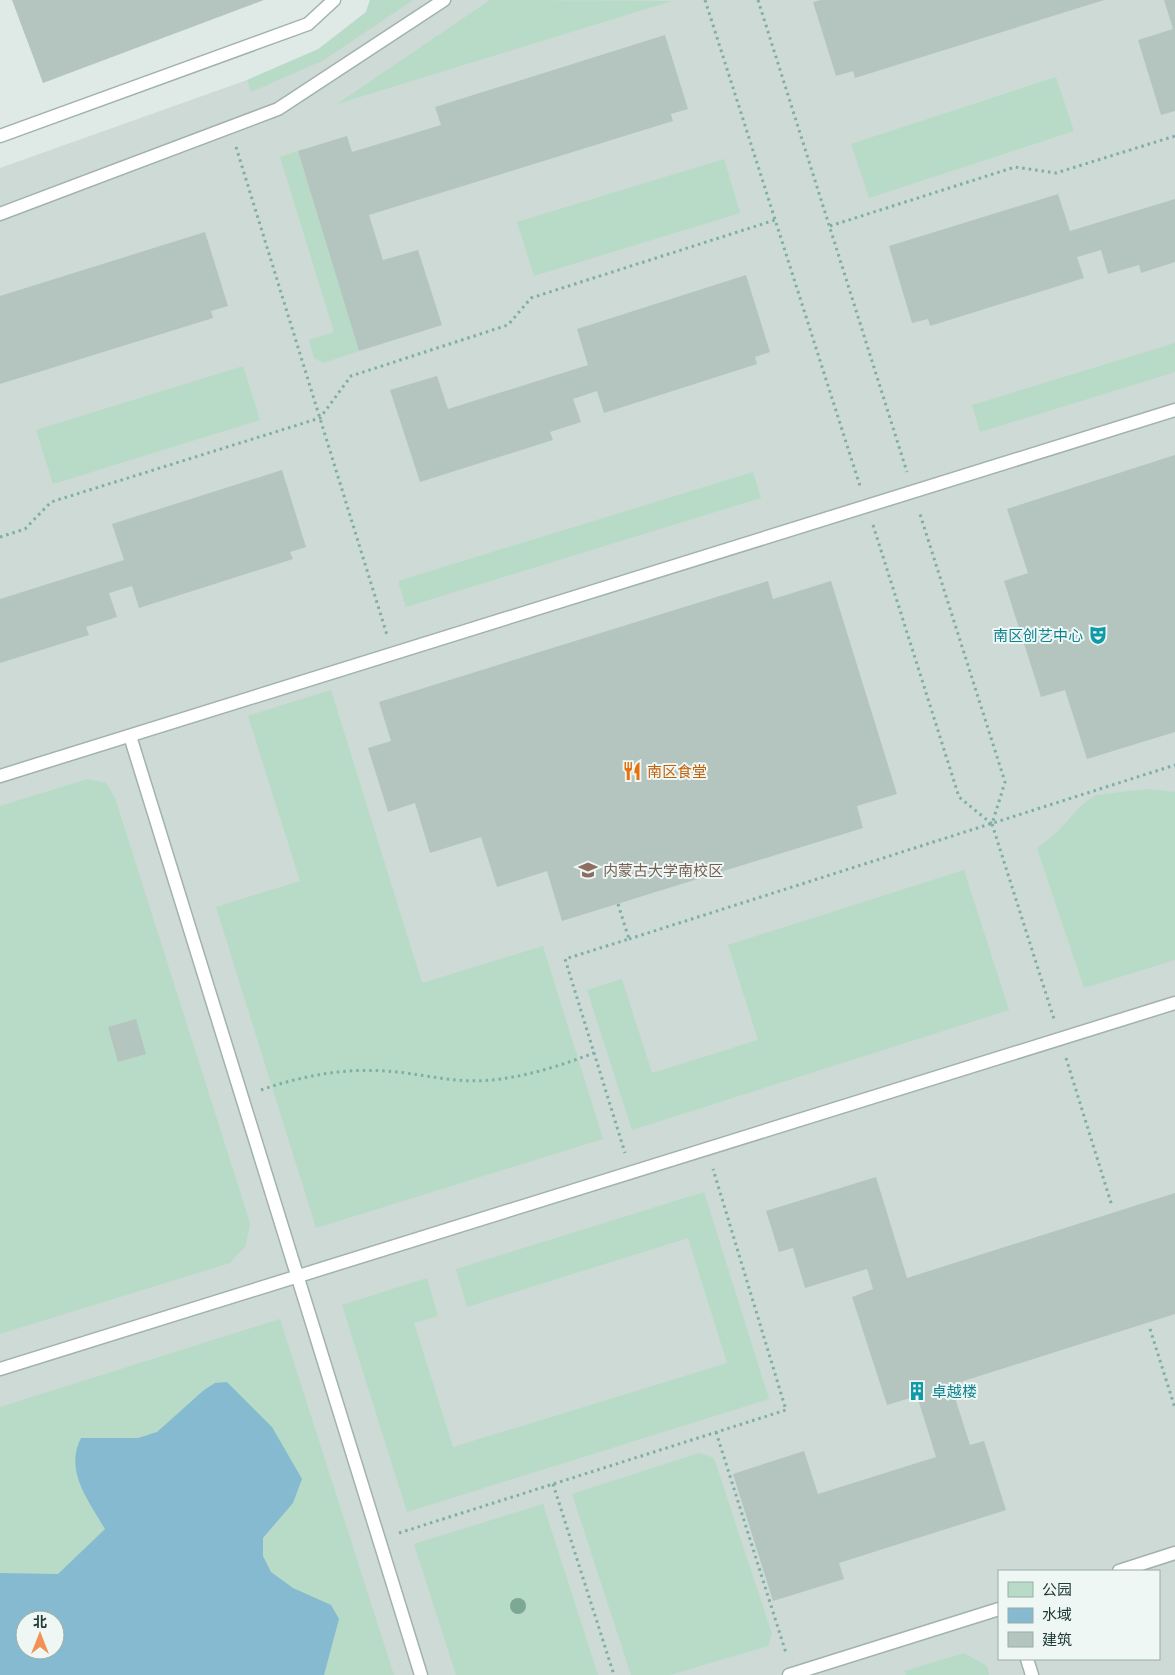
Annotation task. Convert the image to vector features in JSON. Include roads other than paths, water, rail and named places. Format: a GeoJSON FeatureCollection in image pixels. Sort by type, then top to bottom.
{"type":"FeatureCollection","features":[{"type":"Feature","properties":{"kind":"lane"},"geometry":{"type":"LineString","coordinates":[[0,136],[308,24],[334,0]]}},
{"type":"Feature","properties":{"kind":"lane"},"geometry":{"type":"LineString","coordinates":[[0,214],[278,109],[444,0]]}},
{"type":"Feature","properties":{"kind":"lane"},"geometry":{"type":"LineString","coordinates":[[0,776],[1175,410]]}},
{"type":"Feature","properties":{"kind":"lane"},"geometry":{"type":"LineString","coordinates":[[130,736],[421,1675]]}},
{"type":"Feature","properties":{"kind":"lane"},"geometry":{"type":"LineString","coordinates":[[0,1370],[1175,1003]]}},
{"type":"Feature","properties":{"kind":"lane"},"geometry":{"type":"LineString","coordinates":[[1121,1570],[1175,1553]]}},
{"type":"Feature","properties":{"kind":"lane"},"geometry":{"type":"LineString","coordinates":[[791,1674],[998,1609]]}},
{"type":"Feature","properties":{"kind":"lane"},"geometry":{"type":"LineString","coordinates":[[1027,1660],[1032,1675]]}},
{"type":"Feature","properties":{"kind":"water"},"geometry":{"type":"Polygon","coordinates":[[[227,1382],[272,1427],[302,1479],[293,1503],[263,1538],[263,1556],[271,1572],[293,1588],[331,1605],[339,1619],[324,1675],[0,1675],[0,1573],[58,1574],[105,1529],[86,1497],[77,1474],[76,1450],[81,1438],[138,1438],[157,1432],[204,1390],[215,1383],[227,1382]]]}},
{"type":"Feature","properties":{"kind":"place","name":"南区创艺中心"},"geometry":{"type":"Point","coordinates":[1098,635]}},
{"type":"Feature","properties":{"kind":"place","name":"南区食堂"},"geometry":{"type":"Point","coordinates":[632,771]}},
{"type":"Feature","properties":{"kind":"place","name":"内蒙古大学南校区"},"geometry":{"type":"Point","coordinates":[588,870]}},
{"type":"Feature","properties":{"kind":"place","name":"卓越楼"},"geometry":{"type":"Point","coordinates":[917,1391]}}]}
